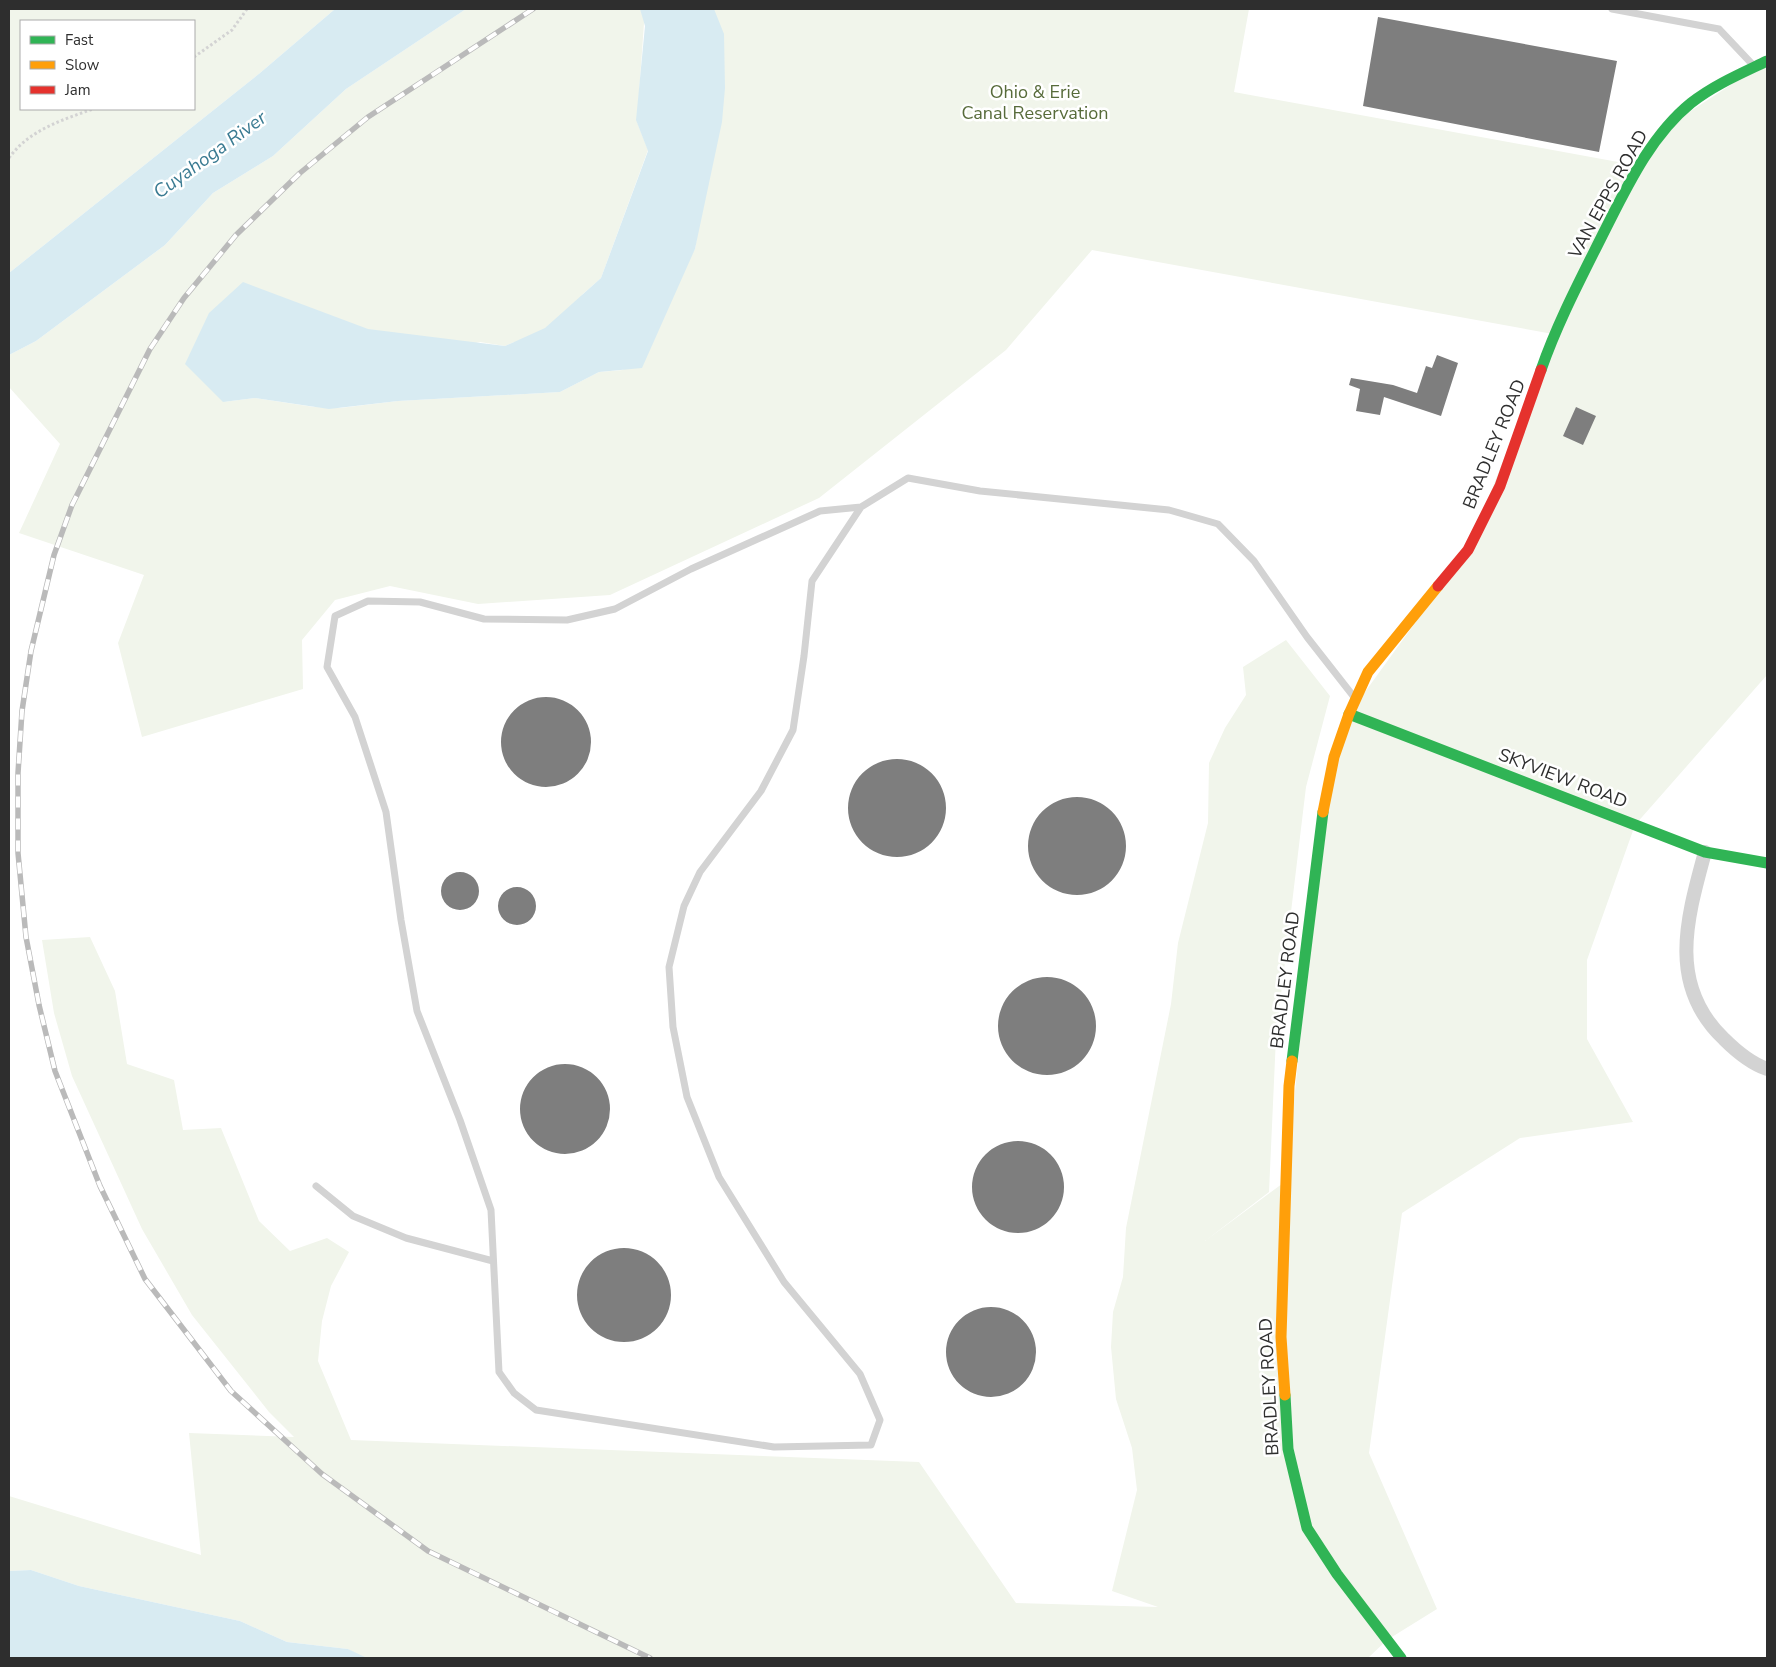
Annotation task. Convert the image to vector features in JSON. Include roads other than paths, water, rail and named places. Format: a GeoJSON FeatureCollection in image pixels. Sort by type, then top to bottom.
{"type":"FeatureCollection","features":[{"type":"Feature","properties":{"kind":"street","name":"VAN EPPS ROAD"},"geometry":{"type":"LineString","coordinates":[[1554,334],[1629,183],[1665,128],[1690,104],[1718,84],[1767,61]]}},
{"type":"Feature","properties":{"kind":"street","name":"BRADLEY ROAD"},"geometry":{"type":"LineString","coordinates":[[1400,1658],[1337,1574],[1307,1528],[1288,1450],[1281,1337],[1289,1086],[1325,794],[1334,757],[1349,714],[1368,672],[1468,550],[1500,486],[1554,334]]}},
{"type":"Feature","properties":{"kind":"street","name":"SKYVIEW ROAD"},"geometry":{"type":"LineString","coordinates":[[1349,714],[1706,852],[1767,863]]}},
{"type":"Feature","properties":{"kind":"street"},"geometry":{"type":"LineString","coordinates":[[1706,852],[1693,896],[1686,938],[1686,970],[1694,999],[1710,1026],[1753,1065],[1767,1070]]}},
{"type":"Feature","properties":{"kind":"lane"},"geometry":{"type":"LineString","coordinates":[[1612,9],[1719,29],[1755,67]]}},
{"type":"Feature","properties":{"kind":"lane"},"geometry":{"type":"LineString","coordinates":[[861,507],[820,511],[692,568],[614,609],[567,620],[484,619],[420,602],[368,601],[335,616],[327,667],[355,716],[386,812],[401,920],[417,1011],[460,1120],[491,1210],[499,1372],[514,1393],[536,1410],[774,1447],[871,1445],[880,1420],[860,1374],[784,1282],[718,1176],[687,1097],[673,1027],[669,967],[684,906],[700,872],[760,791],[793,730],[804,656],[812,581],[861,507],[908,478],[980,491],[1168,510],[1218,524],[1254,561],[1306,638],[1356,699]]}},
{"type":"Feature","properties":{"kind":"lane"},"geometry":{"type":"LineString","coordinates":[[316,1186],[353,1216],[406,1238],[493,1261]]}},
{"type":"Feature","properties":{"kind":"water","name":"Cuyahoga River"},"geometry":{"type":"Polygon","coordinates":[[[335,9],[466,9],[346,89],[273,156],[213,193],[165,245],[36,341],[9,355],[9,273],[260,73],[335,9]]]}},
{"type":"Feature","properties":{"kind":"water"},"geometry":{"type":"Polygon","coordinates":[[[640,9],[714,9],[724,34],[725,88],[722,122],[695,249],[642,368],[599,372],[560,392],[398,401],[329,409],[255,398],[223,402],[185,364],[209,313],[243,282],[368,329],[505,346],[545,328],[601,278],[648,151],[636,120],[645,26],[640,9]]]}},
{"type":"Feature","properties":{"kind":"water"},"geometry":{"type":"Polygon","coordinates":[[[31,1570],[79,1586],[240,1621],[287,1642],[348,1649],[367,1658],[9,1658],[9,1571],[31,1570]]]}},
{"type":"Feature","properties":{"kind":"railway"},"geometry":{"type":"LineString","coordinates":[[533,9],[368,117],[300,173],[236,235],[184,298],[150,349],[72,505],[54,555],[31,651],[22,711],[18,773],[18,853],[26,937],[39,1005],[55,1071],[100,1186],[145,1279],[231,1391],[322,1474],[428,1551],[650,1658]]}},
{"type":"Feature","properties":{"kind":"park label","name":"Ohio & Erie Canal Reservation"},"geometry":{"type":"Point","coordinates":[1035,102]}}]}
